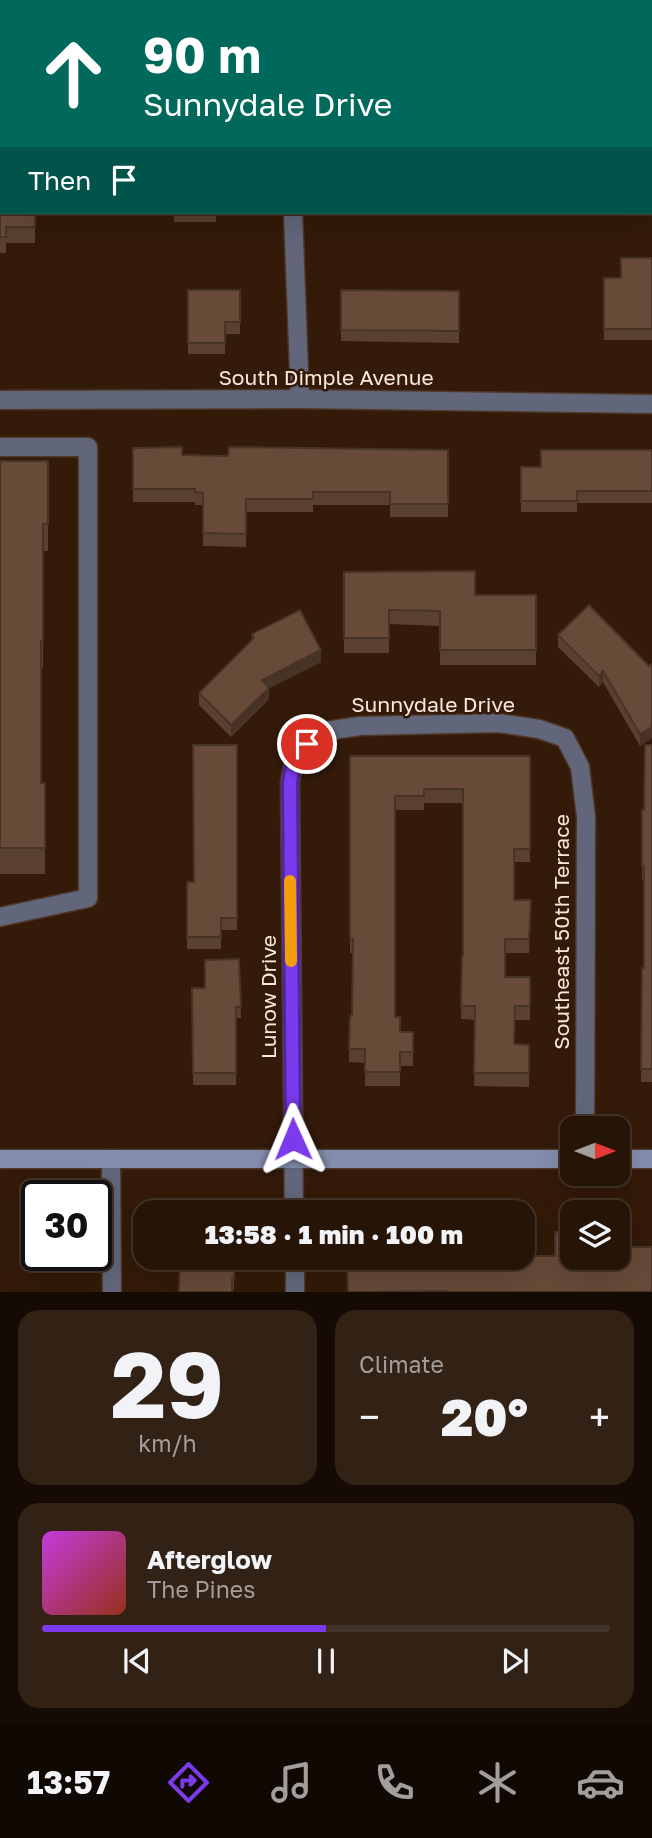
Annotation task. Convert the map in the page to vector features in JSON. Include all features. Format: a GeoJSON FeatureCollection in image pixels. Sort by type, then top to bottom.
{"type":"FeatureCollection","features":[{"type":"Feature","properties":{"kind":"main road"},"geometry":{"type":"LineString","coordinates":[[0,1159],[560,1159]]}},
{"type":"Feature","properties":{"kind":"main road"},"geometry":{"type":"LineString","coordinates":[[630,1159],[652,1159]]}},
{"type":"Feature","properties":{"kind":"street"},"geometry":{"type":"LineString","coordinates":[[293,214],[300,399]]}},
{"type":"Feature","properties":{"kind":"street","name":"South Dimple Avenue"},"geometry":{"type":"LineString","coordinates":[[0,400],[300,399],[652,404]]}},
{"type":"Feature","properties":{"kind":"street"},"geometry":{"type":"LineString","coordinates":[[0,447],[88,447],[88,898],[0,917]]}},
{"type":"Feature","properties":{"kind":"street","name":"Sunnydale Drive"},"geometry":{"type":"LineString","coordinates":[[290,782],[295,755],[319,732],[360,726],[498,723],[539,729],[565,738]]}},
{"type":"Feature","properties":{"kind":"street","name":"Southeast 50th Terrace"},"geometry":{"type":"LineString","coordinates":[[565,738],[580,767],[586,817],[585,1116]]}},
{"type":"Feature","properties":{"kind":"street","name":"Lunow Drive"},"geometry":{"type":"LineString","coordinates":[[290,782],[294,1200]]}},
{"type":"Feature","properties":{"kind":"street"},"geometry":{"type":"LineString","coordinates":[[111,1159],[112,1292]]}},
{"type":"Feature","properties":{"kind":"street"},"geometry":{"type":"LineString","coordinates":[[295,1270],[295,1292]]}},
{"type":"Feature","properties":{"kind":"building"},"geometry":{"type":"Polygon","coordinates":[[[0,214],[35,214],[35,227],[6,227],[6,237],[0,237],[0,214]]]}},
{"type":"Feature","properties":{"kind":"building"},"geometry":{"type":"Polygon","coordinates":[[[621,258],[652,258],[652,329],[604,329],[604,278],[621,278],[621,258]]]}},
{"type":"Feature","properties":{"kind":"building"},"geometry":{"type":"Polygon","coordinates":[[[188,290],[240,290],[240,322],[225,322],[225,343],[188,343],[188,290]]]}},
{"type":"Feature","properties":{"kind":"building"},"geometry":{"type":"Polygon","coordinates":[[[341,290],[459,291],[459,331],[341,330],[341,290]]]}},
{"type":"Feature","properties":{"kind":"building"},"geometry":{"type":"Polygon","coordinates":[[[182,447],[182,455],[228,456],[229,447],[448,450],[448,504],[390,504],[390,492],[313,492],[313,499],[246,499],[246,534],[203,533],[203,493],[195,492],[195,489],[133,489],[133,448],[182,447]]]}},
{"type":"Feature","properties":{"kind":"building"},"geometry":{"type":"Polygon","coordinates":[[[541,450],[652,450],[652,491],[577,491],[577,501],[521,501],[521,467],[541,467],[541,450]]]}},
{"type":"Feature","properties":{"kind":"building"},"geometry":{"type":"Polygon","coordinates":[[[0,461],[48,461],[48,524],[43,524],[41,641],[41,783],[45,783],[45,848],[0,848],[0,461]]]}},
{"type":"Feature","properties":{"kind":"building"},"geometry":{"type":"Polygon","coordinates":[[[475,571],[475,595],[536,595],[536,650],[440,650],[440,611],[389,610],[389,638],[344,638],[344,572],[475,571]]]}},
{"type":"Feature","properties":{"kind":"building"},"geometry":{"type":"Polygon","coordinates":[[[589,605],[649,666],[652,664],[652,727],[640,734],[603,671],[599,676],[558,635],[589,605]]]}},
{"type":"Feature","properties":{"kind":"building"},"geometry":{"type":"Polygon","coordinates":[[[300,610],[321,650],[262,680],[269,688],[231,725],[199,693],[254,638],[252,634],[300,610]]]}},
{"type":"Feature","properties":{"kind":"building"},"geometry":{"type":"Polygon","coordinates":[[[193,745],[237,745],[237,918],[221,918],[221,937],[187,937],[187,882],[194,882],[193,745]]]}},
{"type":"Feature","properties":{"kind":"building"},"geometry":{"type":"Polygon","coordinates":[[[645,745],[652,745],[652,1069],[641,1069],[644,968],[642,810],[645,745]]]}},
{"type":"Feature","properties":{"kind":"building"},"geometry":{"type":"Polygon","coordinates":[[[350,756],[530,756],[530,849],[514,849],[514,900],[531,900],[529,939],[505,939],[505,977],[530,977],[530,1006],[515,1006],[514,1044],[529,1045],[529,1073],[474,1073],[475,1006],[461,1006],[463,789],[424,789],[424,796],[395,796],[395,1017],[400,1017],[400,1032],[413,1032],[413,1052],[400,1052],[400,1072],[365,1072],[365,1049],[349,1049],[353,939],[350,939],[350,756]]]}},
{"type":"Feature","properties":{"kind":"building"},"geometry":{"type":"Polygon","coordinates":[[[239,959],[241,1007],[236,1007],[236,1073],[193,1073],[192,988],[205,988],[205,960],[239,959]]]}},
{"type":"Feature","properties":{"kind":"building"},"geometry":{"type":"Polygon","coordinates":[[[555,1232],[560,1232],[560,1270],[630,1270],[630,1247],[652,1247],[652,1292],[348,1292],[347,1270],[535,1270],[535,1256],[555,1256],[555,1232]]]}},
{"type":"Feature","properties":{"kind":"building"},"geometry":{"type":"Polygon","coordinates":[[[180,1270],[234,1270],[232,1292],[179,1292],[180,1270]]]}},
{"type":"Feature","properties":{"kind":"slow traffic"},"geometry":{"type":"LineString","coordinates":[[290,881],[291,961]]}},
{"type":"Feature","properties":{"kind":"route"},"geometry":{"type":"LineString","coordinates":[[293,1139],[290,782],[295,755],[307,744]]}}]}
